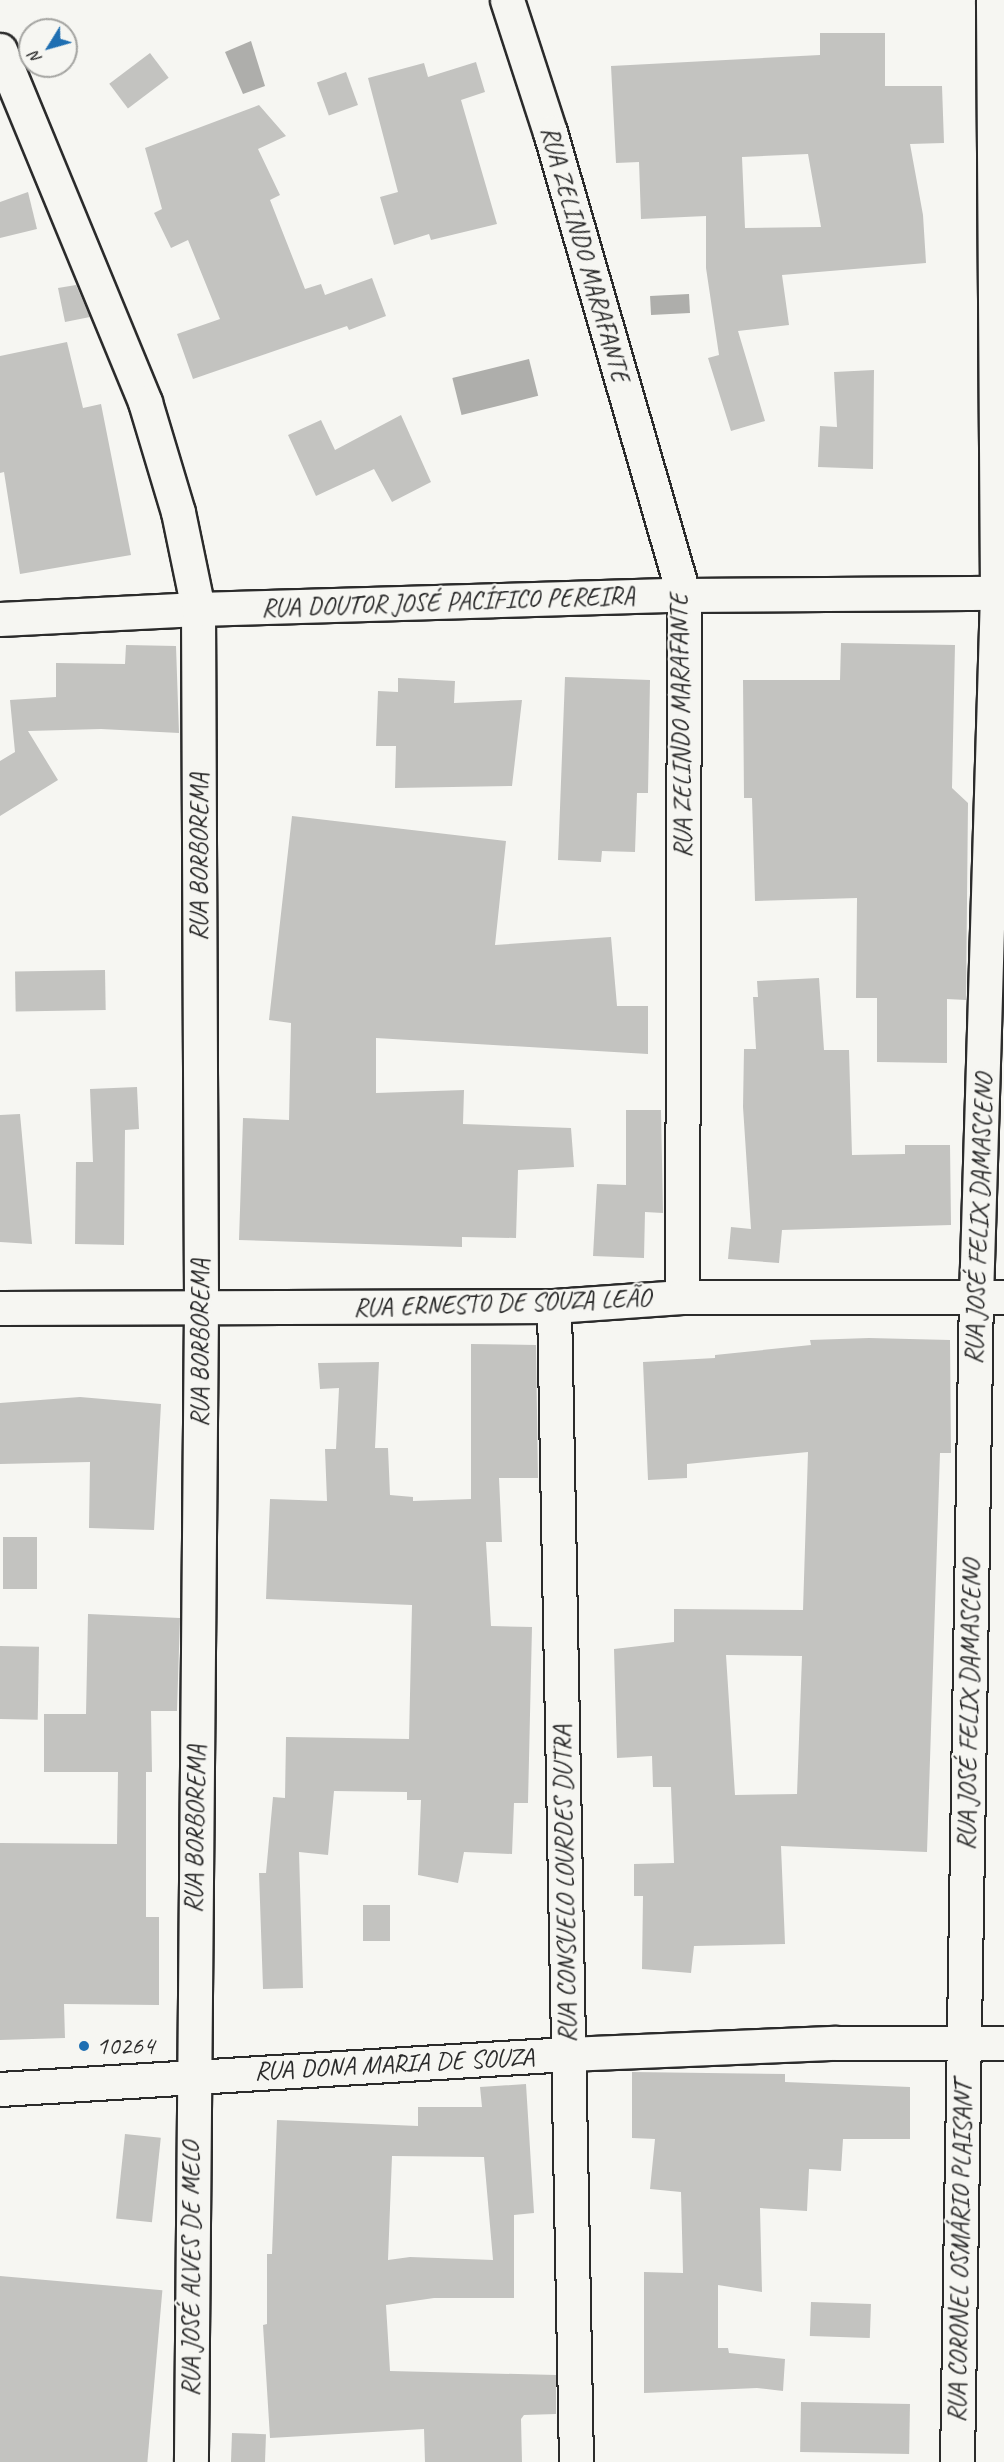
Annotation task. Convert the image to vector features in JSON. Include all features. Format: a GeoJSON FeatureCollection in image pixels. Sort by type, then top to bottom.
{"type":"FeatureCollection","features":[{"type":"Feature","properties":{"kind":"street","name":"RUA ZELINDO MARAFANTE"},"geometry":{"type":"LineString","coordinates":[[507,0],[550,132],[684,595],[682,1297]]}},
{"type":"Feature","properties":{"kind":"street","name":"RUA JOSÉ FELIX DAMASCENO"},"geometry":{"type":"LineString","coordinates":[[963,2043],[990,1297],[1001,593],[993,0]]}},
{"type":"Feature","properties":{"kind":"street","name":"RUA BORBOREMA"},"geometry":{"type":"LineString","coordinates":[[0,50],[145,402],[178,512],[198,609],[201,1308],[192,2076]]}},
{"type":"Feature","properties":{"kind":"street","name":"RUA DOUTOR JOSÉ PACÍFICO PEREIRA"},"geometry":{"type":"LineString","coordinates":[[0,619],[198,609],[684,595],[1001,593]]}},
{"type":"Feature","properties":{"kind":"street","name":"RUA ERNESTO DE SOUZA LEÃO"},"geometry":{"type":"LineString","coordinates":[[0,1308],[554,1306],[682,1297],[990,1297]]}},
{"type":"Feature","properties":{"kind":"street","name":"RUA CONSUELO LOURDES DUTRA"},"geometry":{"type":"LineString","coordinates":[[554,1306],[576,2462]]}},
{"type":"Feature","properties":{"kind":"street","name":"RUA CORONEL OSMÁRIO PLAISANT"},"geometry":{"type":"LineString","coordinates":[[957,2462],[963,2043]]}},
{"type":"Feature","properties":{"kind":"street","name":"RUA DONA MARIA DE SOUZA"},"geometry":{"type":"LineString","coordinates":[[0,2089],[568,2054],[1004,2043]]}},
{"type":"Feature","properties":{"kind":"street","name":"RUA JOSÉ ALVES DE MELO"},"geometry":{"type":"LineString","coordinates":[[191,2462],[192,2076]]}},
{"type":"Feature","properties":{"kind":"shaded area"},"geometry":{"type":"Polygon","coordinates":[[[251,41],[265,86],[243,94],[225,52],[251,41]]]}},
{"type":"Feature","properties":{"kind":"shaded area"},"geometry":{"type":"Polygon","coordinates":[[[689,294],[690,313],[651,315],[650,296],[689,294]]]}},
{"type":"Feature","properties":{"kind":"shaded area"},"geometry":{"type":"Polygon","coordinates":[[[529,359],[538,396],[462,415],[452,378],[529,359]]]}},
{"type":"Feature","properties":{"kind":"building"},"geometry":{"type":"Polygon","coordinates":[[[820,33],[885,33],[885,86],[942,86],[944,143],[910,144],[923,215],[926,263],[782,275],[789,325],[738,331],[765,421],[731,431],[708,358],[719,355],[706,268],[706,216],[641,219],[639,162],[616,163],[611,66],[820,55],[820,33]],[[808,154],[742,157],[745,228],[821,227],[808,154]]]}},
{"type":"Feature","properties":{"kind":"building"},"geometry":{"type":"Polygon","coordinates":[[[150,53],[169,78],[128,108],[109,84],[150,53]]]}},
{"type":"Feature","properties":{"kind":"building"},"geometry":{"type":"Polygon","coordinates":[[[476,62],[485,92],[461,100],[497,224],[431,240],[429,234],[394,245],[380,197],[398,192],[368,78],[424,63],[428,77],[476,62]]]}},
{"type":"Feature","properties":{"kind":"building"},"geometry":{"type":"Polygon","coordinates":[[[346,72],[358,105],[329,115],[317,83],[346,72]]]}},
{"type":"Feature","properties":{"kind":"building"},"geometry":{"type":"Polygon","coordinates":[[[259,105],[286,136],[258,149],[280,195],[270,200],[305,289],[321,284],[325,295],[372,278],[386,316],[349,330],[347,326],[193,379],[177,334],[220,319],[188,240],[171,248],[154,213],[162,209],[145,148],[259,105]]]}},
{"type":"Feature","properties":{"kind":"building"},"geometry":{"type":"Polygon","coordinates":[[[28,192],[37,229],[0,238],[0,202],[28,192]]]}},
{"type":"Feature","properties":{"kind":"building"},"geometry":{"type":"Polygon","coordinates":[[[76,285],[90,317],[65,322],[58,288],[76,285]]]}},
{"type":"Feature","properties":{"kind":"building"},"geometry":{"type":"Polygon","coordinates":[[[67,342],[83,408],[101,404],[131,555],[20,574],[4,472],[0,473],[0,356],[67,342]]]}},
{"type":"Feature","properties":{"kind":"building"},"geometry":{"type":"Polygon","coordinates":[[[874,370],[873,469],[818,467],[820,426],[837,427],[834,372],[874,370]]]}},
{"type":"Feature","properties":{"kind":"building"},"geometry":{"type":"Polygon","coordinates":[[[401,415],[431,482],[392,502],[374,469],[316,496],[288,435],[321,420],[335,450],[401,415]]]}},
{"type":"Feature","properties":{"kind":"building"},"geometry":{"type":"Polygon","coordinates":[[[841,643],[955,645],[952,788],[968,803],[966,1000],[947,999],[947,1063],[877,1062],[877,998],[856,998],[857,898],[755,901],[752,798],[744,798],[743,680],[840,680],[841,643]]]}},
{"type":"Feature","properties":{"kind":"building"},"geometry":{"type":"Polygon","coordinates":[[[126,645],[176,646],[179,733],[101,729],[28,731],[58,780],[0,816],[0,761],[15,752],[10,700],[56,697],[56,663],[125,664],[126,645]]]}},
{"type":"Feature","properties":{"kind":"building"},"geometry":{"type":"Polygon","coordinates":[[[565,677],[650,680],[648,793],[637,793],[635,852],[602,851],[601,862],[558,860],[565,677]]]}},
{"type":"Feature","properties":{"kind":"building"},"geometry":{"type":"Polygon","coordinates":[[[398,678],[455,681],[454,703],[522,700],[512,786],[395,788],[396,746],[376,746],[378,691],[398,692],[398,678]]]}},
{"type":"Feature","properties":{"kind":"building"},"geometry":{"type":"Polygon","coordinates":[[[292,816],[506,841],[495,945],[611,937],[617,1006],[648,1006],[648,1054],[376,1038],[376,1093],[464,1090],[463,1124],[571,1128],[574,1167],[518,1170],[516,1238],[462,1237],[462,1247],[239,1240],[243,1118],[289,1120],[291,1023],[269,1020],[292,816]]]}},
{"type":"Feature","properties":{"kind":"building"},"geometry":{"type":"Polygon","coordinates":[[[105,970],[106,1010],[16,1012],[15,972],[105,970]]]}},
{"type":"Feature","properties":{"kind":"building"},"geometry":{"type":"Polygon","coordinates":[[[819,978],[824,1050],[849,1050],[852,1155],[905,1154],[905,1145],[950,1145],[951,1225],[782,1230],[779,1263],[728,1259],[731,1227],[751,1229],[743,1107],[744,1049],[756,1049],[753,997],[758,997],[757,981],[819,978]]]}},
{"type":"Feature","properties":{"kind":"building"},"geometry":{"type":"Polygon","coordinates":[[[137,1087],[139,1129],[125,1130],[124,1245],[75,1244],[76,1162],[93,1162],[90,1089],[137,1087]]]}},
{"type":"Feature","properties":{"kind":"building"},"geometry":{"type":"Polygon","coordinates":[[[626,1110],[661,1110],[663,1213],[645,1212],[644,1258],[593,1256],[597,1184],[626,1185],[626,1110]]]}},
{"type":"Feature","properties":{"kind":"building"},"geometry":{"type":"Polygon","coordinates":[[[20,1114],[32,1244],[0,1242],[0,1115],[20,1114]]]}},
{"type":"Feature","properties":{"kind":"building"},"geometry":{"type":"Polygon","coordinates":[[[869,1338],[950,1340],[951,1453],[940,1453],[927,1852],[781,1846],[785,1944],[694,1946],[691,1973],[642,1969],[643,1896],[634,1896],[634,1864],[674,1863],[671,1787],[653,1787],[652,1756],[617,1758],[614,1649],[674,1642],[674,1609],[803,1610],[808,1452],[687,1464],[687,1478],[648,1480],[643,1362],[715,1358],[715,1355],[811,1345],[810,1340],[869,1338]],[[726,1655],[735,1795],[797,1794],[802,1656],[726,1655]]]}},
{"type":"Feature","properties":{"kind":"building"},"geometry":{"type":"Polygon","coordinates":[[[471,1344],[536,1345],[538,1478],[499,1478],[502,1542],[486,1542],[491,1626],[532,1627],[528,1803],[514,1803],[512,1854],[464,1852],[458,1883],[418,1875],[421,1800],[407,1800],[407,1792],[334,1791],[328,1855],[299,1852],[303,1988],[263,1989],[259,1873],[266,1873],[273,1797],[285,1798],[286,1737],[409,1739],[412,1605],[266,1599],[270,1499],[327,1501],[325,1449],[336,1449],[339,1388],[320,1389],[318,1363],[379,1362],[375,1448],[388,1448],[390,1495],[413,1497],[413,1501],[471,1499],[471,1344]]]}},
{"type":"Feature","properties":{"kind":"building"},"geometry":{"type":"Polygon","coordinates":[[[80,1397],[161,1404],[154,1530],[89,1528],[90,1462],[0,1464],[0,1403],[80,1397]]]}},
{"type":"Feature","properties":{"kind":"building"},"geometry":{"type":"Polygon","coordinates":[[[3,1537],[37,1537],[37,1589],[3,1589],[3,1537]]]}},
{"type":"Feature","properties":{"kind":"building"},"geometry":{"type":"Polygon","coordinates":[[[88,1614],[180,1618],[177,1711],[151,1711],[152,1772],[146,1772],[146,1917],[159,1917],[159,2005],[64,2004],[65,2038],[0,2040],[0,1843],[117,1844],[118,1772],[44,1772],[44,1714],[86,1714],[88,1614]]]}},
{"type":"Feature","properties":{"kind":"building"},"geometry":{"type":"Polygon","coordinates":[[[0,1646],[39,1647],[38,1720],[0,1719],[0,1646]]]}},
{"type":"Feature","properties":{"kind":"building"},"geometry":{"type":"Polygon","coordinates":[[[363,1905],[390,1905],[390,1941],[363,1941],[363,1905]]]}},
{"type":"Feature","properties":{"kind":"building"},"geometry":{"type":"Polygon","coordinates":[[[632,2072],[785,2074],[785,2082],[910,2087],[910,2139],[843,2139],[841,2171],[809,2169],[807,2211],[760,2208],[762,2292],[718,2285],[718,2348],[728,2348],[729,2353],[785,2359],[783,2391],[757,2388],[644,2393],[644,2272],[683,2273],[681,2192],[650,2189],[655,2139],[632,2138],[632,2072]]]}},
{"type":"Feature","properties":{"kind":"building"},"geometry":{"type":"Polygon","coordinates":[[[526,2084],[534,2213],[514,2215],[514,2298],[434,2298],[386,2305],[390,2371],[556,2375],[556,2414],[524,2415],[521,2419],[522,2462],[425,2462],[424,2429],[270,2438],[263,2325],[267,2324],[267,2254],[272,2254],[277,2120],[418,2126],[418,2107],[482,2107],[480,2087],[526,2084]],[[392,2156],[388,2260],[410,2257],[493,2260],[484,2157],[392,2156]]]}},
{"type":"Feature","properties":{"kind":"building"},"geometry":{"type":"Polygon","coordinates":[[[125,2134],[161,2138],[152,2222],[116,2219],[125,2134]]]}},
{"type":"Feature","properties":{"kind":"building"},"geometry":{"type":"Polygon","coordinates":[[[0,2276],[162,2290],[147,2462],[0,2462],[0,2276]]]}},
{"type":"Feature","properties":{"kind":"building"},"geometry":{"type":"Polygon","coordinates":[[[811,2302],[871,2304],[870,2338],[810,2336],[811,2302]]]}},
{"type":"Feature","properties":{"kind":"building"},"geometry":{"type":"Polygon","coordinates":[[[801,2402],[910,2404],[909,2454],[800,2452],[801,2402]]]}},
{"type":"Feature","properties":{"kind":"building"},"geometry":{"type":"Polygon","coordinates":[[[232,2433],[266,2434],[265,2462],[231,2462],[232,2433]]]}},
{"type":"Feature","properties":{"kind":"place","name":"10264"},"geometry":{"type":"Point","coordinates":[84,2046]}}]}
